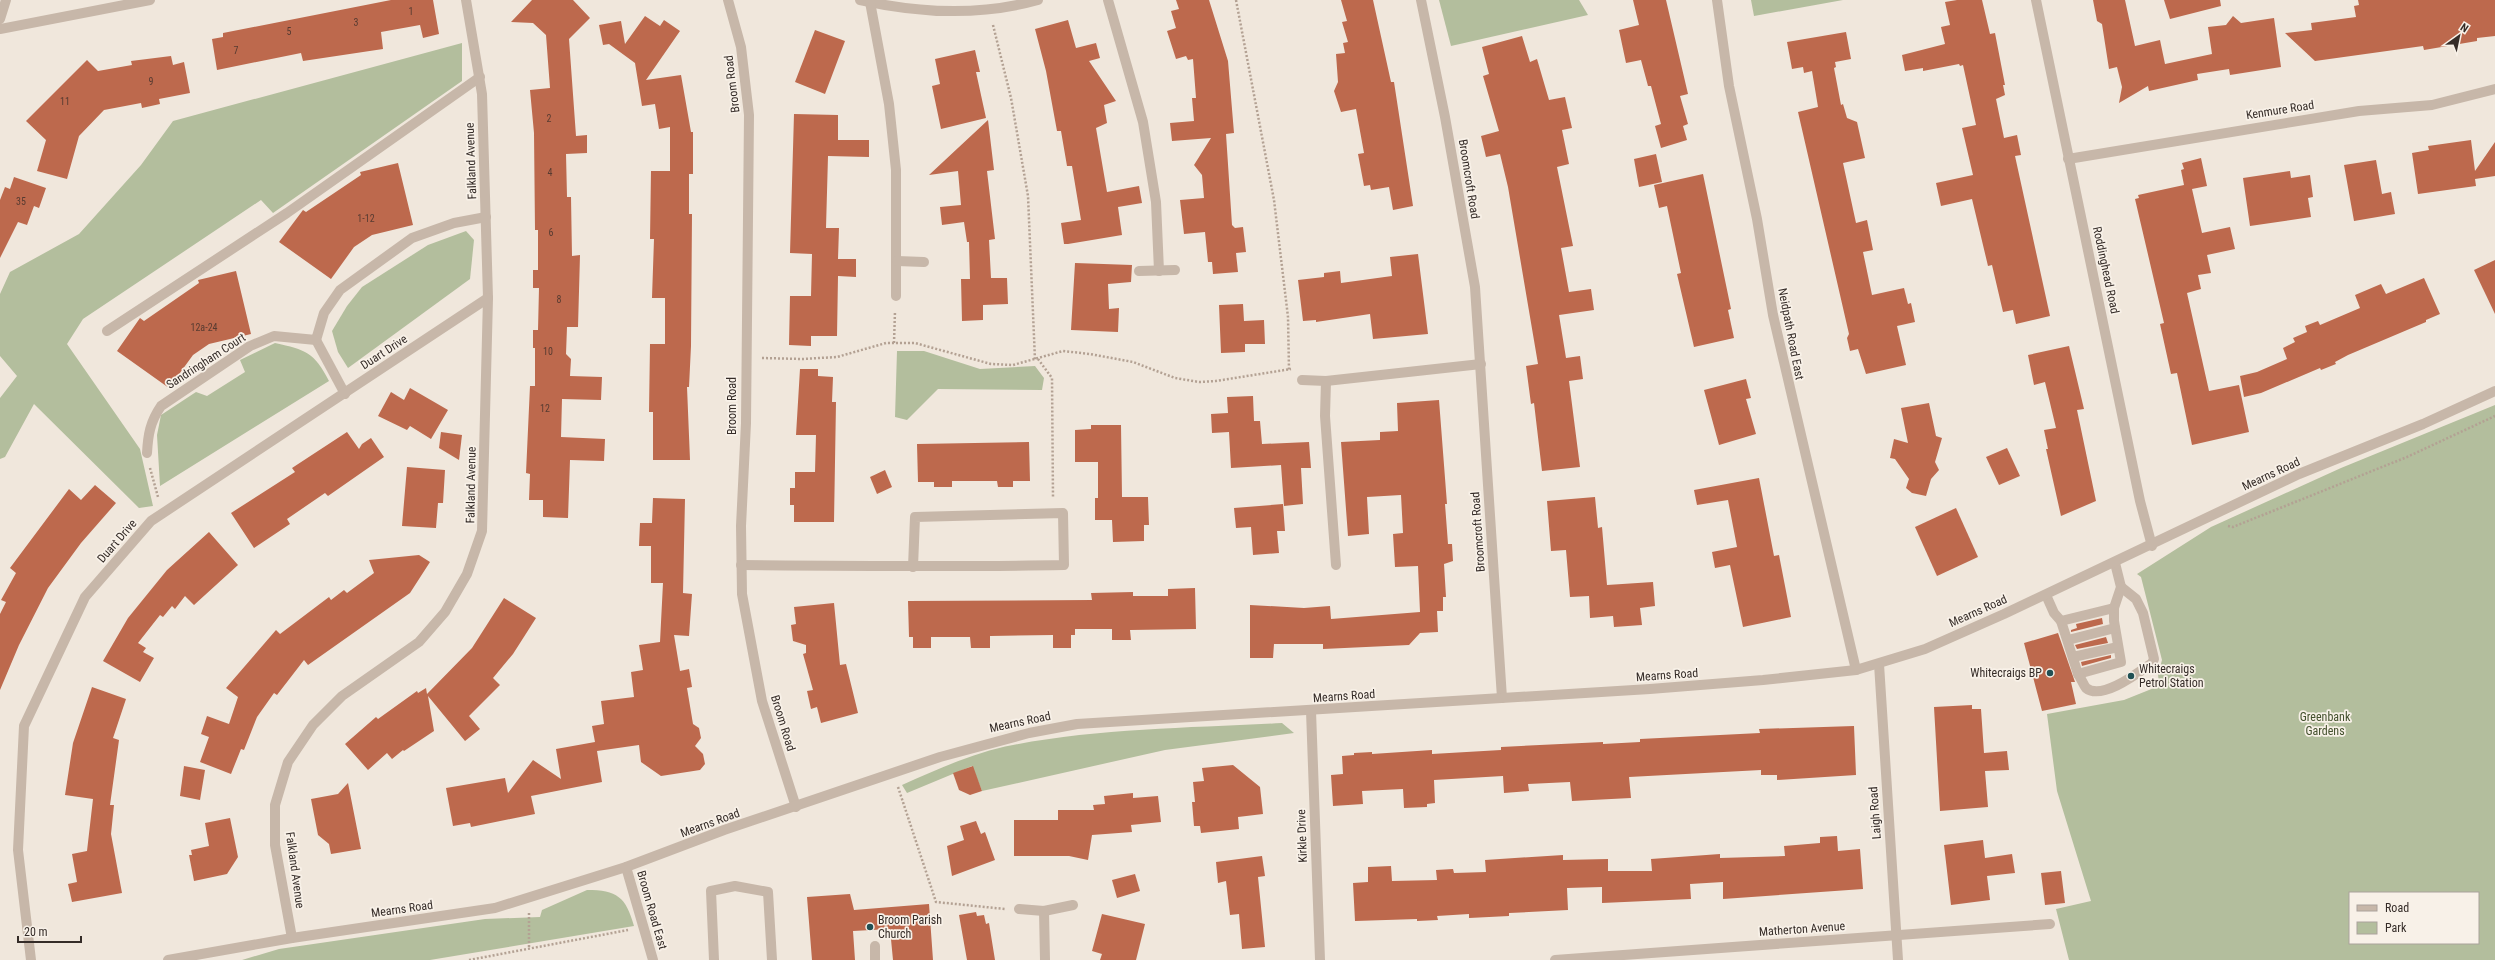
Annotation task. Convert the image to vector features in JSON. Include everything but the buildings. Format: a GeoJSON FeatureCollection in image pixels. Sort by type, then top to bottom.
{"type":"FeatureCollection","features":[{"type":"Feature","properties":{"kind":"street"},"geometry":{"type":"LineString","coordinates":[[0,19],[6,0]]}},
{"type":"Feature","properties":{"kind":"street"},"geometry":{"type":"LineString","coordinates":[[0,28],[150,0]]}},
{"type":"Feature","properties":{"kind":"street","name":"Falkland Avenue"},"geometry":{"type":"LineString","coordinates":[[292,938],[276,845],[275,805],[288,762],[312,725],[342,696],[420,642],[445,612],[467,574],[482,531],[488,298],[486,217],[482,94],[466,0]]}},
{"type":"Feature","properties":{"kind":"street"},"geometry":{"type":"LineString","coordinates":[[896,296],[896,170],[889,104],[865,1],[897,8],[924,11],[990,9],[1038,0]]}},
{"type":"Feature","properties":{"kind":"street"},"geometry":{"type":"LineString","coordinates":[[1108,0],[1143,122],[1156,202],[1159,271]]}},
{"type":"Feature","properties":{"kind":"street","name":"Broomcroft Road"},"geometry":{"type":"LineString","coordinates":[[1421,0],[1445,117],[1475,287],[1502,698]]}},
{"type":"Feature","properties":{"kind":"street","name":"Neidpath Road East"},"geometry":{"type":"LineString","coordinates":[[1717,0],[1729,86],[1757,219],[1773,316],[1856,670]]}},
{"type":"Feature","properties":{"kind":"street","name":"Roddinghead Road"},"geometry":{"type":"LineString","coordinates":[[2036,0],[2140,501],[2152,546]]}},
{"type":"Feature","properties":{"kind":"street","name":"Broom Road"},"geometry":{"type":"LineString","coordinates":[[731,1],[741,47],[749,115],[745,357],[746,423],[741,526],[741,565],[744,608],[757,680],[767,719],[796,807]]}},
{"type":"Feature","properties":{"kind":"street"},"geometry":{"type":"LineString","coordinates":[[107,331],[287,213],[480,77]]}},
{"type":"Feature","properties":{"kind":"street","name":"Kenmure Road"},"geometry":{"type":"LineString","coordinates":[[2068,159],[2359,110],[2432,105],[2495,89]]}},
{"type":"Feature","properties":{"kind":"street"},"geometry":{"type":"LineString","coordinates":[[345,394],[316,340],[324,313],[340,290],[412,238],[454,223],[486,217]]}},
{"type":"Feature","properties":{"kind":"street"},"geometry":{"type":"LineString","coordinates":[[897,261],[924,262]]}},
{"type":"Feature","properties":{"kind":"street"},"geometry":{"type":"LineString","coordinates":[[1139,271],[1175,270]]}},
{"type":"Feature","properties":{"kind":"street","name":"Duart Drive"},"geometry":{"type":"LineString","coordinates":[[31,960],[18,850],[24,726],[85,597],[151,521],[488,298]]}},
{"type":"Feature","properties":{"kind":"street","name":"Sandringham Court"},"geometry":{"type":"LineString","coordinates":[[147,453],[148,433],[153,418],[161,406],[250,346],[274,336],[316,340]]}},
{"type":"Feature","properties":{"kind":"street"},"geometry":{"type":"LineString","coordinates":[[1302,380],[1326,380],[1481,364]]}},
{"type":"Feature","properties":{"kind":"street"},"geometry":{"type":"LineString","coordinates":[[1326,380],[1325,416],[1336,566]]}},
{"type":"Feature","properties":{"kind":"street","name":"Mearns Road"},"geometry":{"type":"LineString","coordinates":[[168,960],[292,938],[495,908],[529,900],[626,867],[724,830],[983,744],[1076,724],[1311,711],[1733,683],[1856,670],[1924,649],[2152,546],[2299,474],[2423,424],[2495,391]]}},
{"type":"Feature","properties":{"kind":"street"},"geometry":{"type":"LineString","coordinates":[[741,565],[913,567],[1064,565],[1062,513],[915,517],[913,567]]}},
{"type":"Feature","properties":{"kind":"street"},"geometry":{"type":"LineString","coordinates":[[2078,674],[2122,662],[2115,628],[2114,608],[2121,587],[2115,563]]}},
{"type":"Feature","properties":{"kind":"street"},"geometry":{"type":"LineString","coordinates":[[2046,595],[2054,614],[2062,621],[2078,674],[2087,688],[2094,690],[2108,690],[2152,664],[2154,659],[2143,613],[2136,599],[2121,587]]}},
{"type":"Feature","properties":{"kind":"street"},"geometry":{"type":"LineString","coordinates":[[2062,621],[2114,608]]}},
{"type":"Feature","properties":{"kind":"street"},"geometry":{"type":"LineString","coordinates":[[2068,640],[2115,628]]}},
{"type":"Feature","properties":{"kind":"street"},"geometry":{"type":"LineString","coordinates":[[2073,657],[2118,647]]}},
{"type":"Feature","properties":{"kind":"street","name":"Laigh Road"},"geometry":{"type":"LineString","coordinates":[[1879,664],[1898,960]]}},
{"type":"Feature","properties":{"kind":"street","name":"Kirkle Drive"},"geometry":{"type":"LineString","coordinates":[[1311,711],[1320,960]]}},
{"type":"Feature","properties":{"kind":"street","name":"Broom Road East"},"geometry":{"type":"LineString","coordinates":[[626,867],[645,927],[653,960]]}},
{"type":"Feature","properties":{"kind":"street"},"geometry":{"type":"LineString","coordinates":[[714,960],[711,891],[735,886],[768,892],[772,960]]}},
{"type":"Feature","properties":{"kind":"street"},"geometry":{"type":"LineString","coordinates":[[1019,909],[1044,911],[1073,905]]}},
{"type":"Feature","properties":{"kind":"street"},"geometry":{"type":"LineString","coordinates":[[1044,911],[1045,960]]}},
{"type":"Feature","properties":{"kind":"street","name":"Matherton Avenue"},"geometry":{"type":"LineString","coordinates":[[1555,960],[2050,924]]}},
{"type":"Feature","properties":{"kind":"street"},"geometry":{"type":"LineString","coordinates":[[875,946],[875,960]]}},
{"type":"Feature","properties":{"kind":"path"},"geometry":{"type":"LineString","coordinates":[[1236,0],[1274,200],[1288,317],[1289,370]]}},
{"type":"Feature","properties":{"kind":"path"},"geometry":{"type":"LineString","coordinates":[[990,9],[1011,98],[1028,196],[1036,360],[1052,378],[1053,513]]}},
{"type":"Feature","properties":{"kind":"path"},"geometry":{"type":"LineString","coordinates":[[894,343],[896,296]]}},
{"type":"Feature","properties":{"kind":"path"},"geometry":{"type":"LineString","coordinates":[[745,357],[802,359],[837,357],[886,343],[915,343],[992,364],[1013,365],[1036,360],[1063,351],[1090,354],[1133,362],[1176,378],[1199,382],[1216,381],[1299,368],[1302,380]]}},
{"type":"Feature","properties":{"kind":"path"},"geometry":{"type":"LineString","coordinates":[[2208,518],[2233,527],[2407,457],[2495,416]]}},
{"type":"Feature","properties":{"kind":"path"},"geometry":{"type":"LineString","coordinates":[[147,453],[153,482],[164,513]]}},
{"type":"Feature","properties":{"kind":"path"},"geometry":{"type":"LineString","coordinates":[[894,773],[936,902],[1019,909]]}},
{"type":"Feature","properties":{"kind":"path"},"geometry":{"type":"LineString","coordinates":[[529,900],[529,949]]}},
{"type":"Feature","properties":{"kind":"path"},"geometry":{"type":"LineString","coordinates":[[469,960],[645,927]]}},
{"type":"Feature","properties":{"kind":"green space"},"geometry":{"type":"Polygon","coordinates":[[[1439,0],[1579,0],[1588,15],[1451,46],[1439,0]]]}},
{"type":"Feature","properties":{"kind":"green space"},"geometry":{"type":"Polygon","coordinates":[[[1751,0],[1843,0],[1754,16],[1751,0]]]}},
{"type":"Feature","properties":{"kind":"green space"},"geometry":{"type":"Polygon","coordinates":[[[462,43],[462,81],[273,213],[261,200],[83,319],[67,344],[140,449],[153,506],[139,508],[34,404],[5,457],[0,459],[0,398],[17,376],[0,356],[0,294],[10,272],[79,234],[141,165],[173,121],[462,43]]]}},
{"type":"Feature","properties":{"kind":"green space"},"geometry":{"type":"Polygon","coordinates":[[[466,231],[474,240],[470,279],[348,368],[338,352],[332,331],[347,306],[362,287],[428,245],[466,231]]]}},
{"type":"Feature","properties":{"kind":"green space"},"geometry":{"type":"Polygon","coordinates":[[[275,343],[302,350],[308,354],[319,364],[329,381],[160,486],[157,435],[161,415],[196,392],[207,396],[245,372],[240,360],[275,343]]]}},
{"type":"Feature","properties":{"kind":"green space"},"geometry":{"type":"Polygon","coordinates":[[[897,351],[924,351],[980,369],[1035,366],[1044,378],[1042,390],[938,389],[907,420],[895,417],[897,351]]]}},
{"type":"Feature","properties":{"kind":"green space","name":"Greenbank Gardens"},"geometry":{"type":"Polygon","coordinates":[[[2495,405],[2495,960],[2069,960],[2056,909],[2091,901],[2057,791],[2047,714],[2124,700],[2159,686],[2158,674],[2162,660],[2141,577],[2137,574],[2211,527],[2341,468],[2495,405]]]}},
{"type":"Feature","properties":{"kind":"green space"},"geometry":{"type":"Polygon","coordinates":[[[1282,723],[1294,733],[1165,750],[982,791],[972,766],[907,793],[902,785],[985,752],[1046,739],[1113,732],[1282,723]]]}},
{"type":"Feature","properties":{"kind":"green space"},"geometry":{"type":"Polygon","coordinates":[[[587,890],[597,890],[619,897],[628,908],[634,926],[430,960],[242,960],[279,949],[485,919],[540,917],[542,910],[587,890]]]}},
{"type":"Feature","properties":{"kind":"place","name":"Whitecraigs BP"},"geometry":{"type":"Point","coordinates":[2050,673]}},
{"type":"Feature","properties":{"kind":"place","name":"Whitecraigs Petrol Station"},"geometry":{"type":"Point","coordinates":[2131,676]}},
{"type":"Feature","properties":{"kind":"place","name":"Broom Parish Church"},"geometry":{"type":"Point","coordinates":[870,927]}}]}
